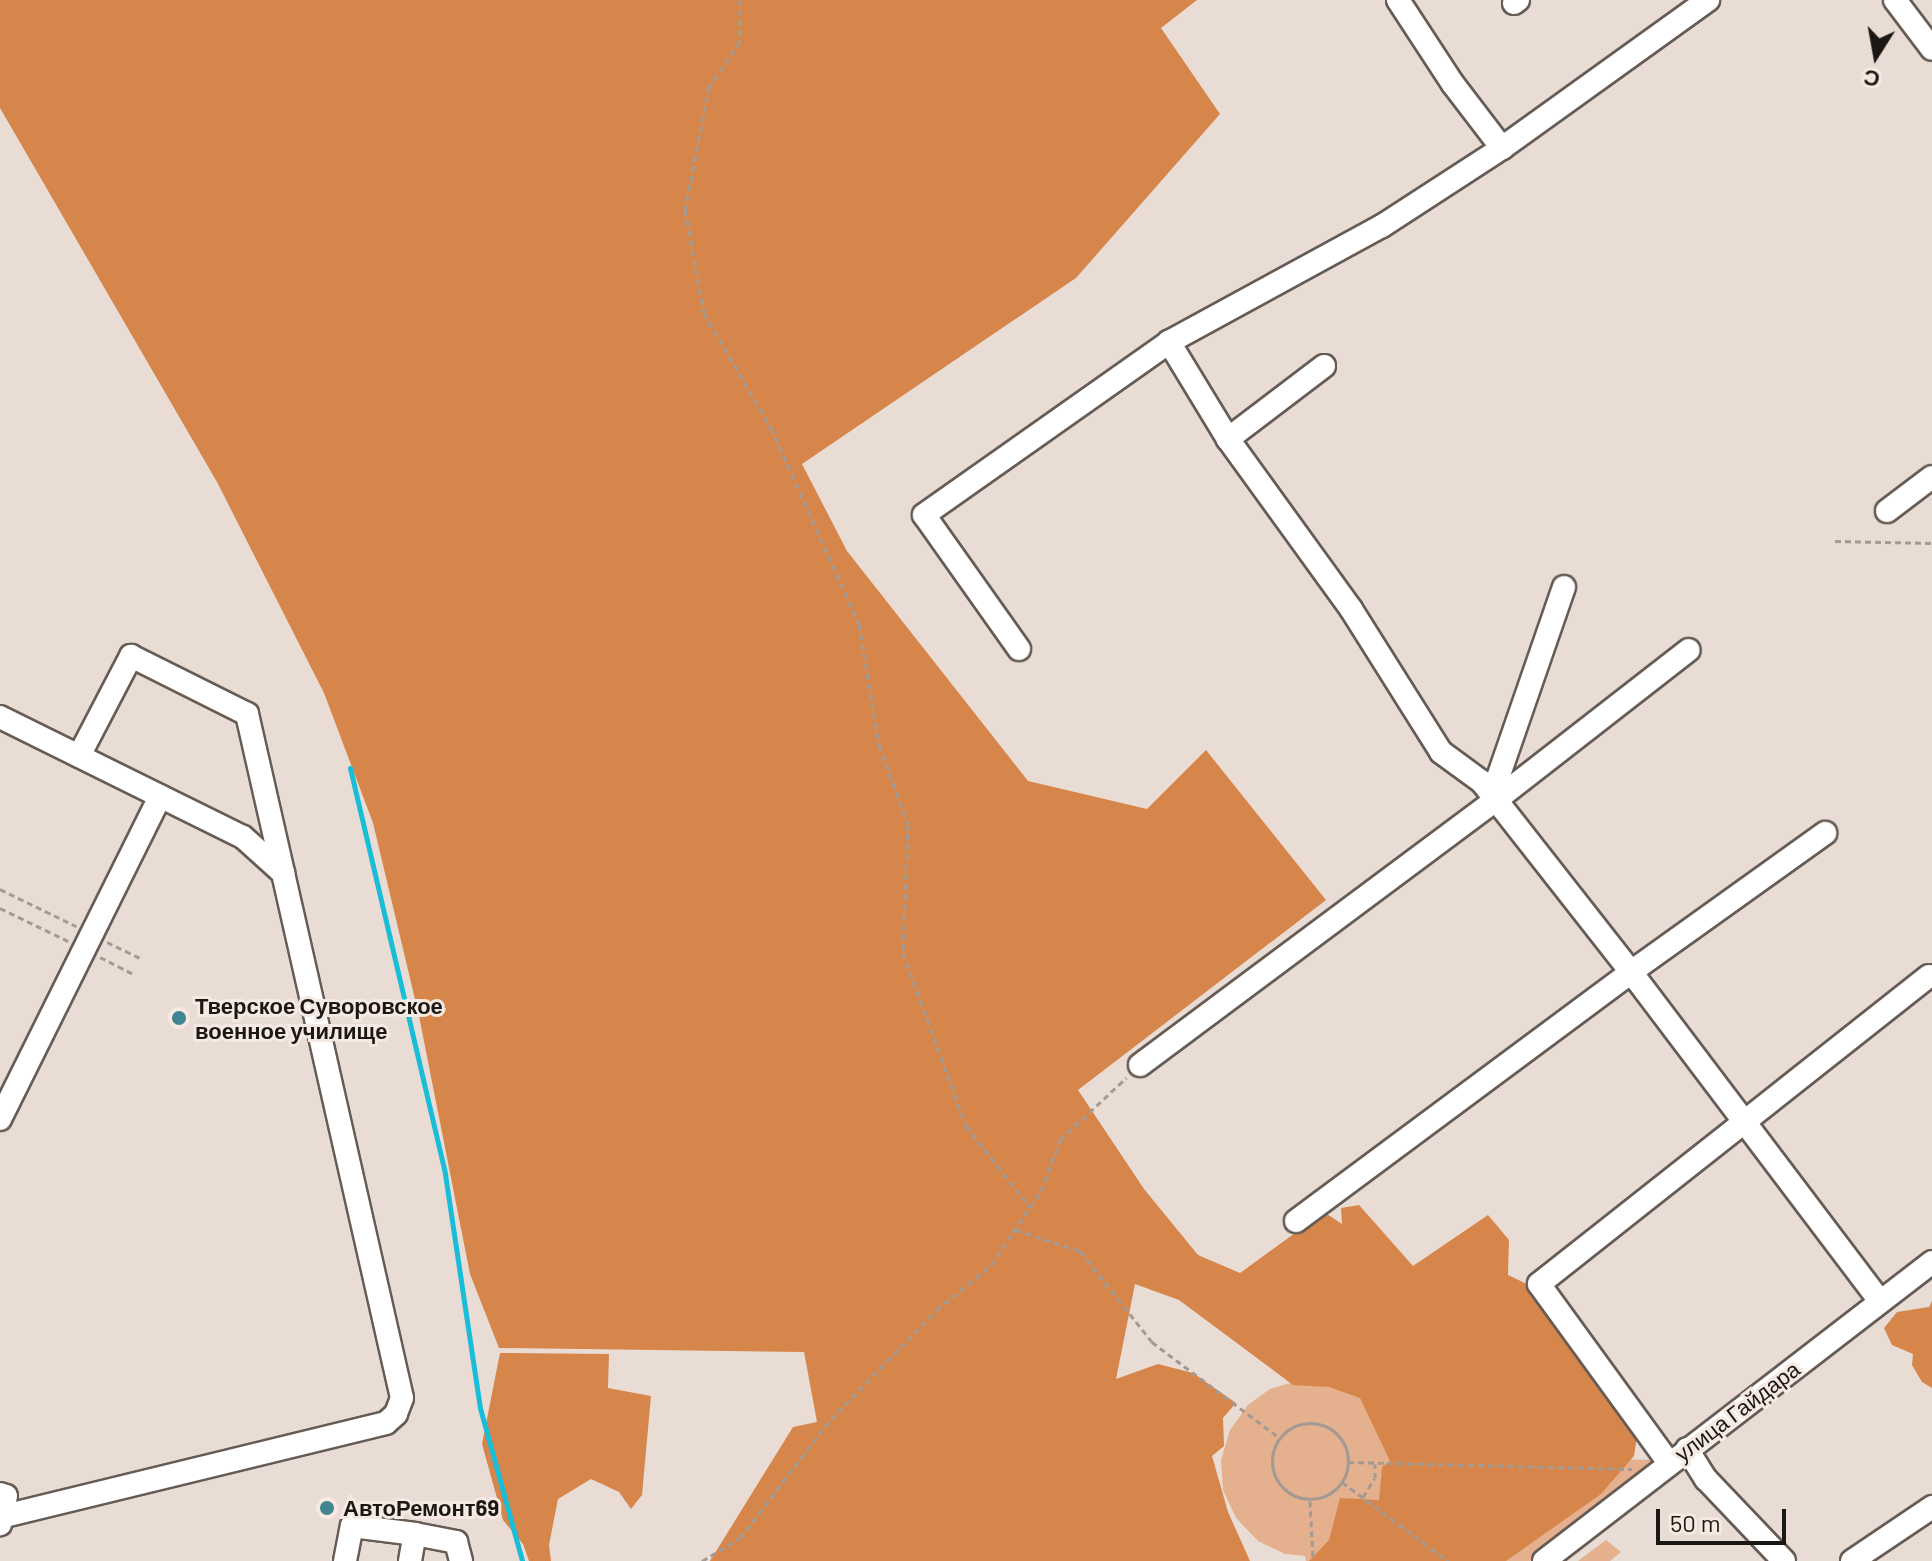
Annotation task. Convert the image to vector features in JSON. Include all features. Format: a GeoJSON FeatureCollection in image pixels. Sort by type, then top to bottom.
{"type":"FeatureCollection","features":[{"type":"Feature","properties":{"kind":"street"},"geometry":{"type":"LineString","coordinates":[[1398,0],[1453,84],[1502,148]]}},
{"type":"Feature","properties":{"kind":"street"},"geometry":{"type":"LineString","coordinates":[[1019,649],[924,515],[1169,342],[1382,226],[1502,148],[1708,0]]}},
{"type":"Feature","properties":{"kind":"street"},"geometry":{"type":"LineString","coordinates":[[1895,0],[1932,49]]}},
{"type":"Feature","properties":{"kind":"street"},"geometry":{"type":"LineString","coordinates":[[1169,342],[1228,439],[1351,609],[1441,752],[1482,782],[1494,797],[1880,1301]]}},
{"type":"Feature","properties":{"kind":"street"},"geometry":{"type":"LineString","coordinates":[[1228,439],[1324,366]]}},
{"type":"Feature","properties":{"kind":"street"},"geometry":{"type":"LineString","coordinates":[[1887,511],[1932,477]]}},
{"type":"Feature","properties":{"kind":"street"},"geometry":{"type":"LineString","coordinates":[[1494,797],[1564,587]]}},
{"type":"Feature","properties":{"kind":"street"},"geometry":{"type":"LineString","coordinates":[[1140,1065],[1689,650]]}},
{"type":"Feature","properties":{"kind":"street"},"geometry":{"type":"LineString","coordinates":[[0,1494],[6,1496],[1,1520],[386,1423],[396,1414],[402,1398],[247,714],[131,656],[79,756]]}},
{"type":"Feature","properties":{"kind":"street"},"geometry":{"type":"LineString","coordinates":[[0,717],[243,837],[283,873]]}},
{"type":"Feature","properties":{"kind":"street"},"geometry":{"type":"LineString","coordinates":[[0,1119],[160,796]]}},
{"type":"Feature","properties":{"kind":"street"},"geometry":{"type":"LineString","coordinates":[[1296,1221],[1631,972],[1825,833]]}},
{"type":"Feature","properties":{"kind":"street"},"geometry":{"type":"LineString","coordinates":[[1784,1561],[1706,1479],[1672,1461],[1539,1284],[1929,976]]}},
{"type":"Feature","properties":{"kind":"street","name":"улица Гайдара"},"geometry":{"type":"LineString","coordinates":[[1544,1561],[1932,1262]]}},
{"type":"Feature","properties":{"kind":"street"},"geometry":{"type":"LineString","coordinates":[[1852,1561],[1932,1507]]}},
{"type":"Feature","properties":{"kind":"street"},"geometry":{"type":"LineString","coordinates":[[345,1561],[352,1526],[456,1542],[461,1561]]}},
{"type":"Feature","properties":{"kind":"street"},"geometry":{"type":"LineString","coordinates":[[410,1561],[415,1534]]}},
{"type":"Feature","properties":{"kind":"path"},"geometry":{"type":"LineString","coordinates":[[740,0],[740,42],[709,87],[685,210],[704,313],[771,428],[859,624],[879,745],[908,824],[903,953],[966,1126],[1030,1207]]}},
{"type":"Feature","properties":{"kind":"path"},"geometry":{"type":"LineString","coordinates":[[1835,541],[1932,543]]}},
{"type":"Feature","properties":{"kind":"path"},"geometry":{"type":"LineString","coordinates":[[0,889],[140,958]]}},
{"type":"Feature","properties":{"kind":"path"},"geometry":{"type":"LineString","coordinates":[[702,1561],[740,1538],[831,1419],[937,1310],[991,1265],[1041,1191],[1060,1140],[1140,1065]]}},
{"type":"Feature","properties":{"kind":"path"},"geometry":{"type":"LineString","coordinates":[[1015,1230],[1080,1251],[1152,1342],[1280,1438]]}},
{"type":"Feature","properties":{"kind":"path"},"geometry":{"type":"LineString","coordinates":[[1304,1424],[1329,1428],[1345,1446],[1348,1462],[1342,1482],[1334,1491],[1310,1499],[1298,1498],[1278,1482],[1272,1458],[1280,1438],[1304,1424]]}},
{"type":"Feature","properties":{"kind":"path"},"geometry":{"type":"LineString","coordinates":[[1348,1462],[1672,1461]]}},
{"type":"Feature","properties":{"kind":"path"},"geometry":{"type":"LineString","coordinates":[[1363,1497],[1375,1478],[1375,1462]]}},
{"type":"Feature","properties":{"kind":"path"},"geometry":{"type":"LineString","coordinates":[[1342,1482],[1448,1561]]}},
{"type":"Feature","properties":{"kind":"path"},"geometry":{"type":"LineString","coordinates":[[1310,1499],[1313,1561]]}},
{"type":"Feature","properties":{"kind":"shaded area"},"geometry":{"type":"Polygon","coordinates":[[[0,0],[1197,0],[1161,28],[1220,114],[1076,278],[802,464],[847,551],[1028,781],[1147,809],[1206,750],[1326,900],[1078,1090],[1144,1189],[1198,1255],[1240,1273],[1324,1212],[1342,1224],[1341,1208],[1359,1205],[1413,1266],[1488,1215],[1509,1240],[1508,1275],[1561,1300],[1642,1403],[1634,1456],[1601,1494],[1506,1561],[1309,1561],[1329,1540],[1340,1498],[1379,1500],[1382,1467],[1390,1461],[1360,1398],[1329,1387],[1293,1385],[1179,1300],[1135,1284],[1116,1379],[1158,1364],[1193,1373],[1236,1403],[1223,1418],[1224,1446],[1212,1456],[1228,1512],[1250,1561],[710,1561],[793,1427],[817,1422],[804,1352],[499,1348],[470,1274],[419,1016],[373,823],[324,693],[217,482],[0,108],[0,0]]]}},
{"type":"Feature","properties":{"kind":"shaded area"},"geometry":{"type":"Polygon","coordinates":[[[1932,1301],[1932,1388],[1922,1382],[1912,1365],[1913,1354],[1892,1345],[1884,1328],[1897,1312],[1929,1307],[1932,1301]]]}},
{"type":"Feature","properties":{"kind":"shaded area"},"geometry":{"type":"Polygon","coordinates":[[[500,1353],[609,1354],[608,1388],[651,1396],[642,1495],[631,1509],[619,1492],[591,1479],[558,1499],[549,1545],[551,1561],[529,1561],[523,1544],[503,1520],[482,1444],[500,1353]]]}},
{"type":"Feature","properties":{"kind":"shaded area"},"geometry":{"type":"Polygon","coordinates":[[[1297,1381],[1351,1390],[1373,1407],[1398,1456],[1660,1460],[1530,1561],[1306,1561],[1305,1556],[1285,1554],[1258,1541],[1236,1518],[1223,1490],[1221,1460],[1230,1430],[1248,1405],[1270,1389],[1297,1381]]]}},
{"type":"Feature","properties":{"kind":"shaded area"},"geometry":{"type":"Polygon","coordinates":[[[1606,1540],[1621,1552],[1610,1561],[1578,1561],[1606,1540]]]}},
{"type":"Feature","properties":{"kind":"waterway"},"geometry":{"type":"LineString","coordinates":[[350,768],[445,1174],[480,1408],[522,1561]]}},
{"type":"Feature","properties":{"kind":"place","name":"Тверское Суворовское военное училище"},"geometry":{"type":"Point","coordinates":[179,1018]}},
{"type":"Feature","properties":{"kind":"place","name":"АвтоРемонт69"},"geometry":{"type":"Point","coordinates":[327,1508]}}]}
